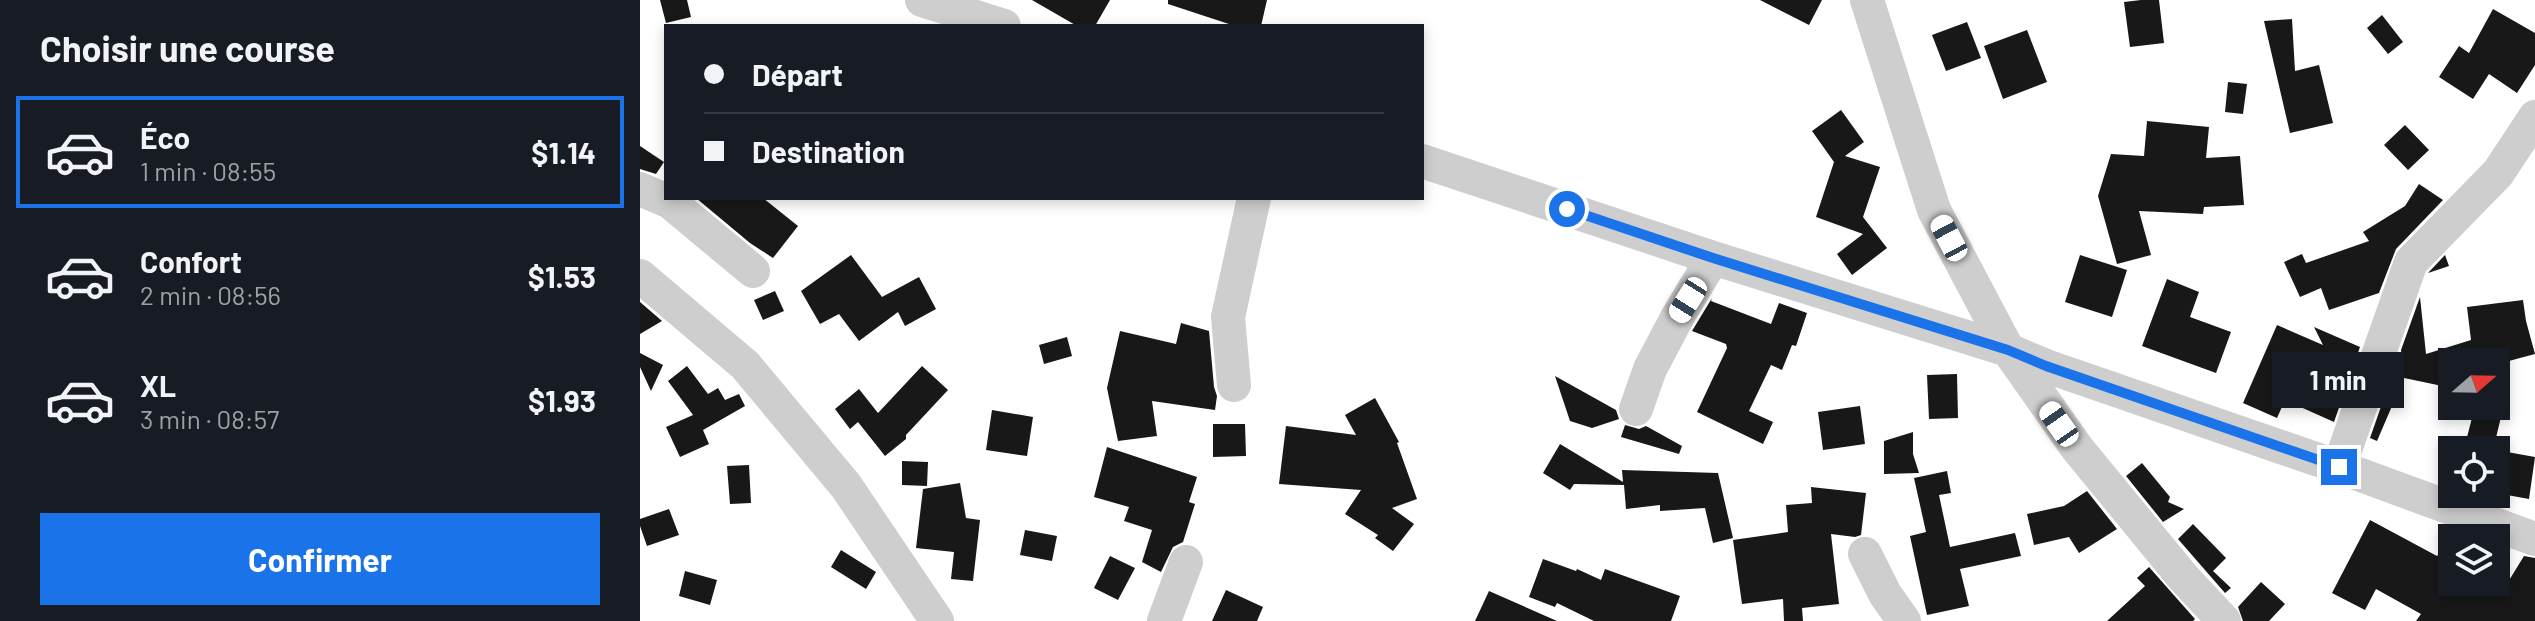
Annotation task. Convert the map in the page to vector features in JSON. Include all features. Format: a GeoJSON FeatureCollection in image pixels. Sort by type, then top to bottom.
{"type":"FeatureCollection","features":[{"type":"Feature","properties":{"kind":"street"},"geometry":{"type":"LineString","coordinates":[[922,0],[998,24]]}},
{"type":"Feature","properties":{"kind":"street"},"geometry":{"type":"LineString","coordinates":[[1867,0],[1934,210],[2008,350],[2077,448],[2182,576],[2224,621]]}},
{"type":"Feature","properties":{"kind":"street"},"geometry":{"type":"LineString","coordinates":[[2339,467],[2411,262],[2498,173],[2535,117]]}},
{"type":"Feature","properties":{"kind":"street"},"geometry":{"type":"LineString","coordinates":[[1424,162],[1713,258],[2008,350],[2535,539]]}},
{"type":"Feature","properties":{"kind":"street"},"geometry":{"type":"LineString","coordinates":[[640,189],[664,199]]}},
{"type":"Feature","properties":{"kind":"street"},"geometry":{"type":"LineString","coordinates":[[665,200],[753,271]]}},
{"type":"Feature","properties":{"kind":"street"},"geometry":{"type":"LineString","coordinates":[[1234,385],[1228,317],[1254,200]]}},
{"type":"Feature","properties":{"kind":"street"},"geometry":{"type":"LineString","coordinates":[[1636,409],[1650,369],[1713,258]]}},
{"type":"Feature","properties":{"kind":"street"},"geometry":{"type":"LineString","coordinates":[[640,276],[745,365],[846,486],[937,621]]}},
{"type":"Feature","properties":{"kind":"street"},"geometry":{"type":"LineString","coordinates":[[1865,554],[1885,594],[1904,621]]}},
{"type":"Feature","properties":{"kind":"street"},"geometry":{"type":"LineString","coordinates":[[1164,621],[1186,562]]}},
{"type":"Feature","properties":{"kind":"building"},"geometry":{"type":"Polygon","coordinates":[[[660,0],[687,0],[691,17],[666,23],[660,0]]]}},
{"type":"Feature","properties":{"kind":"building"},"geometry":{"type":"Polygon","coordinates":[[[1032,0],[1110,0],[1096,24],[1074,24],[1032,0]]]}},
{"type":"Feature","properties":{"kind":"building"},"geometry":{"type":"Polygon","coordinates":[[[1168,0],[1267,0],[1261,24],[1229,24],[1168,4],[1168,0]]]}},
{"type":"Feature","properties":{"kind":"building"},"geometry":{"type":"Polygon","coordinates":[[[1760,0],[1822,0],[1809,25],[1760,0]]]}},
{"type":"Feature","properties":{"kind":"building"},"geometry":{"type":"Polygon","coordinates":[[[2159,0],[2164,43],[2130,47],[2124,2],[2159,0]]]}},
{"type":"Feature","properties":{"kind":"building"},"geometry":{"type":"Polygon","coordinates":[[[2493,9],[2535,33],[2535,65],[2517,93],[2489,74],[2473,99],[2439,77],[2459,46],[2469,53],[2493,9]]]}},
{"type":"Feature","properties":{"kind":"building"},"geometry":{"type":"Polygon","coordinates":[[[2382,15],[2403,42],[2388,54],[2367,28],[2382,15]]]}},
{"type":"Feature","properties":{"kind":"building"},"geometry":{"type":"Polygon","coordinates":[[[2292,19],[2295,71],[2319,65],[2333,123],[2290,133],[2264,21],[2292,19]]]}},
{"type":"Feature","properties":{"kind":"building"},"geometry":{"type":"Polygon","coordinates":[[[1967,22],[1981,58],[1946,71],[1932,35],[1967,22]]]}},
{"type":"Feature","properties":{"kind":"building"},"geometry":{"type":"Polygon","coordinates":[[[2027,30],[2047,82],[2003,99],[1984,46],[2027,30]]]}},
{"type":"Feature","properties":{"kind":"building"},"geometry":{"type":"Polygon","coordinates":[[[2228,82],[2247,84],[2243,114],[2225,112],[2228,82]]]}},
{"type":"Feature","properties":{"kind":"building"},"geometry":{"type":"Polygon","coordinates":[[[1841,110],[1864,142],[1845,156],[1880,167],[1863,217],[1887,248],[1852,275],[1837,254],[1863,234],[1816,217],[1834,162],[1812,131],[1841,110]]]}},
{"type":"Feature","properties":{"kind":"building"},"geometry":{"type":"Polygon","coordinates":[[[2147,121],[2209,127],[2206,158],[2240,156],[2244,205],[2204,207],[2203,214],[2139,211],[2151,255],[2117,264],[2098,196],[2111,154],[2144,156],[2147,121]]]}},
{"type":"Feature","properties":{"kind":"building"},"geometry":{"type":"Polygon","coordinates":[[[2405,125],[2429,150],[2408,170],[2384,145],[2405,125]]]}},
{"type":"Feature","properties":{"kind":"building"},"geometry":{"type":"Polygon","coordinates":[[[640,146],[664,162],[656,174],[640,169],[640,146]]]}},
{"type":"Feature","properties":{"kind":"building"},"geometry":{"type":"Polygon","coordinates":[[[2419,184],[2443,200],[2396,249],[2379,293],[2329,310],[2321,288],[2300,297],[2284,262],[2302,254],[2306,263],[2369,241],[2363,232],[2405,206],[2419,184]]]}},
{"type":"Feature","properties":{"kind":"building"},"geometry":{"type":"Polygon","coordinates":[[[698,200],[766,200],[798,226],[773,258],[698,200]]]}},
{"type":"Feature","properties":{"kind":"building"},"geometry":{"type":"Polygon","coordinates":[[[851,255],[882,297],[919,277],[936,309],[905,326],[898,312],[859,341],[839,314],[820,324],[801,291],[851,255]]]}},
{"type":"Feature","properties":{"kind":"building"},"geometry":{"type":"Polygon","coordinates":[[[2080,255],[2127,270],[2112,317],[2065,302],[2080,255]]]}},
{"type":"Feature","properties":{"kind":"building"},"geometry":{"type":"Polygon","coordinates":[[[2445,255],[2449,266],[2428,273],[2445,255]]]}},
{"type":"Feature","properties":{"kind":"building"},"geometry":{"type":"Polygon","coordinates":[[[2167,279],[2199,292],[2190,317],[2231,332],[2216,373],[2142,346],[2167,279]]]}},
{"type":"Feature","properties":{"kind":"building"},"geometry":{"type":"Polygon","coordinates":[[[775,291],[784,311],[763,320],[754,300],[775,291]]]}},
{"type":"Feature","properties":{"kind":"building"},"geometry":{"type":"Polygon","coordinates":[[[2420,297],[2426,354],[2438,350],[2438,385],[2404,378],[2377,441],[2370,438],[2396,364],[2403,367],[2401,350],[2420,297]]]}},
{"type":"Feature","properties":{"kind":"building"},"geometry":{"type":"Polygon","coordinates":[[[1712,298],[1711,301],[1771,324],[1779,303],[1807,313],[1796,346],[1792,345],[1782,370],[1771,365],[1749,411],[1773,422],[1763,444],[1697,412],[1727,348],[1726,344],[1692,331],[1712,298]]]}},
{"type":"Feature","properties":{"kind":"building"},"geometry":{"type":"Polygon","coordinates":[[[2523,300],[2535,354],[2510,361],[2510,348],[2445,348],[2471,340],[2467,307],[2523,300]]]}},
{"type":"Feature","properties":{"kind":"building"},"geometry":{"type":"Polygon","coordinates":[[[640,302],[662,321],[640,334],[640,302]]]}},
{"type":"Feature","properties":{"kind":"building"},"geometry":{"type":"Polygon","coordinates":[[[1181,323],[1209,331],[1217,396],[1215,410],[1152,401],[1157,436],[1118,441],[1107,388],[1120,331],[1176,344],[1181,323]]]}},
{"type":"Feature","properties":{"kind":"building"},"geometry":{"type":"Polygon","coordinates":[[[2277,325],[2323,345],[2314,327],[2360,347],[2334,422],[2285,400],[2277,418],[2243,403],[2277,325]]]}},
{"type":"Feature","properties":{"kind":"building"},"geometry":{"type":"Polygon","coordinates":[[[1067,337],[1072,356],[1044,364],[1039,345],[1067,337]]]}},
{"type":"Feature","properties":{"kind":"building"},"geometry":{"type":"Polygon","coordinates":[[[640,353],[663,365],[651,391],[640,367],[640,353]]]}},
{"type":"Feature","properties":{"kind":"building"},"geometry":{"type":"Polygon","coordinates":[[[687,366],[708,394],[718,388],[725,400],[739,394],[745,406],[703,430],[709,444],[680,457],[666,427],[693,415],[668,381],[687,366]]]}},
{"type":"Feature","properties":{"kind":"building"},"geometry":{"type":"Polygon","coordinates":[[[922,366],[948,390],[906,435],[906,439],[885,456],[858,422],[850,429],[835,409],[859,389],[878,413],[922,366]]]}},
{"type":"Feature","properties":{"kind":"building"},"geometry":{"type":"Polygon","coordinates":[[[1957,374],[1958,418],[1929,419],[1927,375],[1957,374]]]}},
{"type":"Feature","properties":{"kind":"building"},"geometry":{"type":"Polygon","coordinates":[[[1555,376],[1616,410],[1619,419],[1592,428],[1570,421],[1555,376]]]}},
{"type":"Feature","properties":{"kind":"building"},"geometry":{"type":"Polygon","coordinates":[[[1375,398],[1399,442],[1417,499],[1392,508],[1414,524],[1393,551],[1375,538],[1378,535],[1345,514],[1361,490],[1279,484],[1286,426],[1356,435],[1345,415],[1375,398]]]}},
{"type":"Feature","properties":{"kind":"building"},"geometry":{"type":"Polygon","coordinates":[[[1860,406],[1865,444],[1823,450],[1818,412],[1860,406]]]}},
{"type":"Feature","properties":{"kind":"building"},"geometry":{"type":"Polygon","coordinates":[[[992,410],[1033,417],[1027,456],[986,450],[992,410]]]}},
{"type":"Feature","properties":{"kind":"building"},"geometry":{"type":"Polygon","coordinates":[[[2471,420],[2500,420],[2496,436],[2467,436],[2471,420]]]}},
{"type":"Feature","properties":{"kind":"building"},"geometry":{"type":"Polygon","coordinates":[[[1213,424],[1245,424],[1246,456],[1213,457],[1213,424]]]}},
{"type":"Feature","properties":{"kind":"building"},"geometry":{"type":"Polygon","coordinates":[[[1625,425],[1639,429],[1646,426],[1682,446],[1679,454],[1621,437],[1625,425]]]}},
{"type":"Feature","properties":{"kind":"building"},"geometry":{"type":"Polygon","coordinates":[[[1913,432],[1913,454],[1919,473],[1884,474],[1884,441],[1913,432]]]}},
{"type":"Feature","properties":{"kind":"building"},"geometry":{"type":"Polygon","coordinates":[[[1560,444],[1623,482],[1622,470],[1718,473],[1733,538],[1713,543],[1705,508],[1660,511],[1660,505],[1626,509],[1624,485],[1574,484],[1570,490],[1543,473],[1560,444]]]}},
{"type":"Feature","properties":{"kind":"building"},"geometry":{"type":"Polygon","coordinates":[[[1107,447],[1197,477],[1189,502],[1195,504],[1183,542],[1173,547],[1161,572],[1142,562],[1152,530],[1124,521],[1129,507],[1094,497],[1107,447]]]}},
{"type":"Feature","properties":{"kind":"building"},"geometry":{"type":"Polygon","coordinates":[[[2510,453],[2535,457],[2529,499],[2510,496],[2510,453]]]}},
{"type":"Feature","properties":{"kind":"building"},"geometry":{"type":"Polygon","coordinates":[[[902,461],[928,462],[927,486],[902,485],[902,461]]]}},
{"type":"Feature","properties":{"kind":"building"},"geometry":{"type":"Polygon","coordinates":[[[2142,463],[2170,497],[2168,502],[2184,509],[2163,522],[2126,476],[2142,463]]]}},
{"type":"Feature","properties":{"kind":"building"},"geometry":{"type":"Polygon","coordinates":[[[749,465],[751,503],[730,504],[727,466],[749,465]]]}},
{"type":"Feature","properties":{"kind":"building"},"geometry":{"type":"Polygon","coordinates":[[[1947,471],[1951,493],[1939,495],[1950,547],[2015,533],[2021,556],[1960,569],[1969,606],[1927,615],[1910,536],[1926,532],[1914,478],[1947,471]]]}},
{"type":"Feature","properties":{"kind":"building"},"geometry":{"type":"Polygon","coordinates":[[[960,483],[966,518],[980,520],[973,581],[951,579],[954,552],[916,548],[923,489],[960,483]]]}},
{"type":"Feature","properties":{"kind":"building"},"geometry":{"type":"Polygon","coordinates":[[[1811,487],[1866,493],[1861,535],[1831,534],[1839,604],[1802,608],[1803,621],[1784,621],[1783,599],[1742,604],[1733,540],[1788,532],[1786,505],[1812,503],[1811,487]]]}},
{"type":"Feature","properties":{"kind":"building"},"geometry":{"type":"Polygon","coordinates":[[[2087,491],[2117,529],[2079,553],[2069,537],[2034,545],[2027,514],[2064,506],[2087,491]]]}},
{"type":"Feature","properties":{"kind":"building"},"geometry":{"type":"Polygon","coordinates":[[[669,509],[679,535],[647,546],[640,519],[669,509]]]}},
{"type":"Feature","properties":{"kind":"building"},"geometry":{"type":"Polygon","coordinates":[[[2370,520],[2438,555],[2438,596],[2510,596],[2510,579],[2524,556],[2535,558],[2535,621],[2416,621],[2421,614],[2376,589],[2365,610],[2332,593],[2370,520]]]}},
{"type":"Feature","properties":{"kind":"building"},"geometry":{"type":"Polygon","coordinates":[[[2193,524],[2226,558],[2213,571],[2231,588],[2225,593],[2178,539],[2193,524]]]}},
{"type":"Feature","properties":{"kind":"building"},"geometry":{"type":"Polygon","coordinates":[[[1025,530],[1057,536],[1052,561],[1020,555],[1025,530]]]}},
{"type":"Feature","properties":{"kind":"building"},"geometry":{"type":"Polygon","coordinates":[[[841,550],[876,572],[866,589],[831,567],[841,550]]]}},
{"type":"Feature","properties":{"kind":"building"},"geometry":{"type":"Polygon","coordinates":[[[1110,556],[1135,568],[1118,600],[1094,588],[1110,556]]]}},
{"type":"Feature","properties":{"kind":"building"},"geometry":{"type":"Polygon","coordinates":[[[1543,559],[1601,580],[1605,569],[1680,596],[1671,621],[1594,621],[1557,603],[1555,607],[1529,597],[1543,559]]]}},
{"type":"Feature","properties":{"kind":"building"},"geometry":{"type":"Polygon","coordinates":[[[2149,567],[2195,619],[2193,621],[2107,621],[2145,586],[2137,578],[2149,567]]]}},
{"type":"Feature","properties":{"kind":"building"},"geometry":{"type":"Polygon","coordinates":[[[685,571],[717,580],[710,605],[679,596],[685,571]]]}},
{"type":"Feature","properties":{"kind":"building"},"geometry":{"type":"Polygon","coordinates":[[[2261,582],[2285,604],[2269,621],[2243,621],[2238,607],[2261,582]]]}},
{"type":"Feature","properties":{"kind":"building"},"geometry":{"type":"Polygon","coordinates":[[[1226,590],[1263,607],[1257,621],[1212,621],[1226,590]]]}},
{"type":"Feature","properties":{"kind":"building"},"geometry":{"type":"Polygon","coordinates":[[[1489,591],[1557,621],[1475,621],[1489,591]]]}},
{"type":"Feature","properties":{"kind":"route"},"geometry":{"type":"LineString","coordinates":[[1567,209],[2008,350],[2046,366],[2339,467]]}}]}
